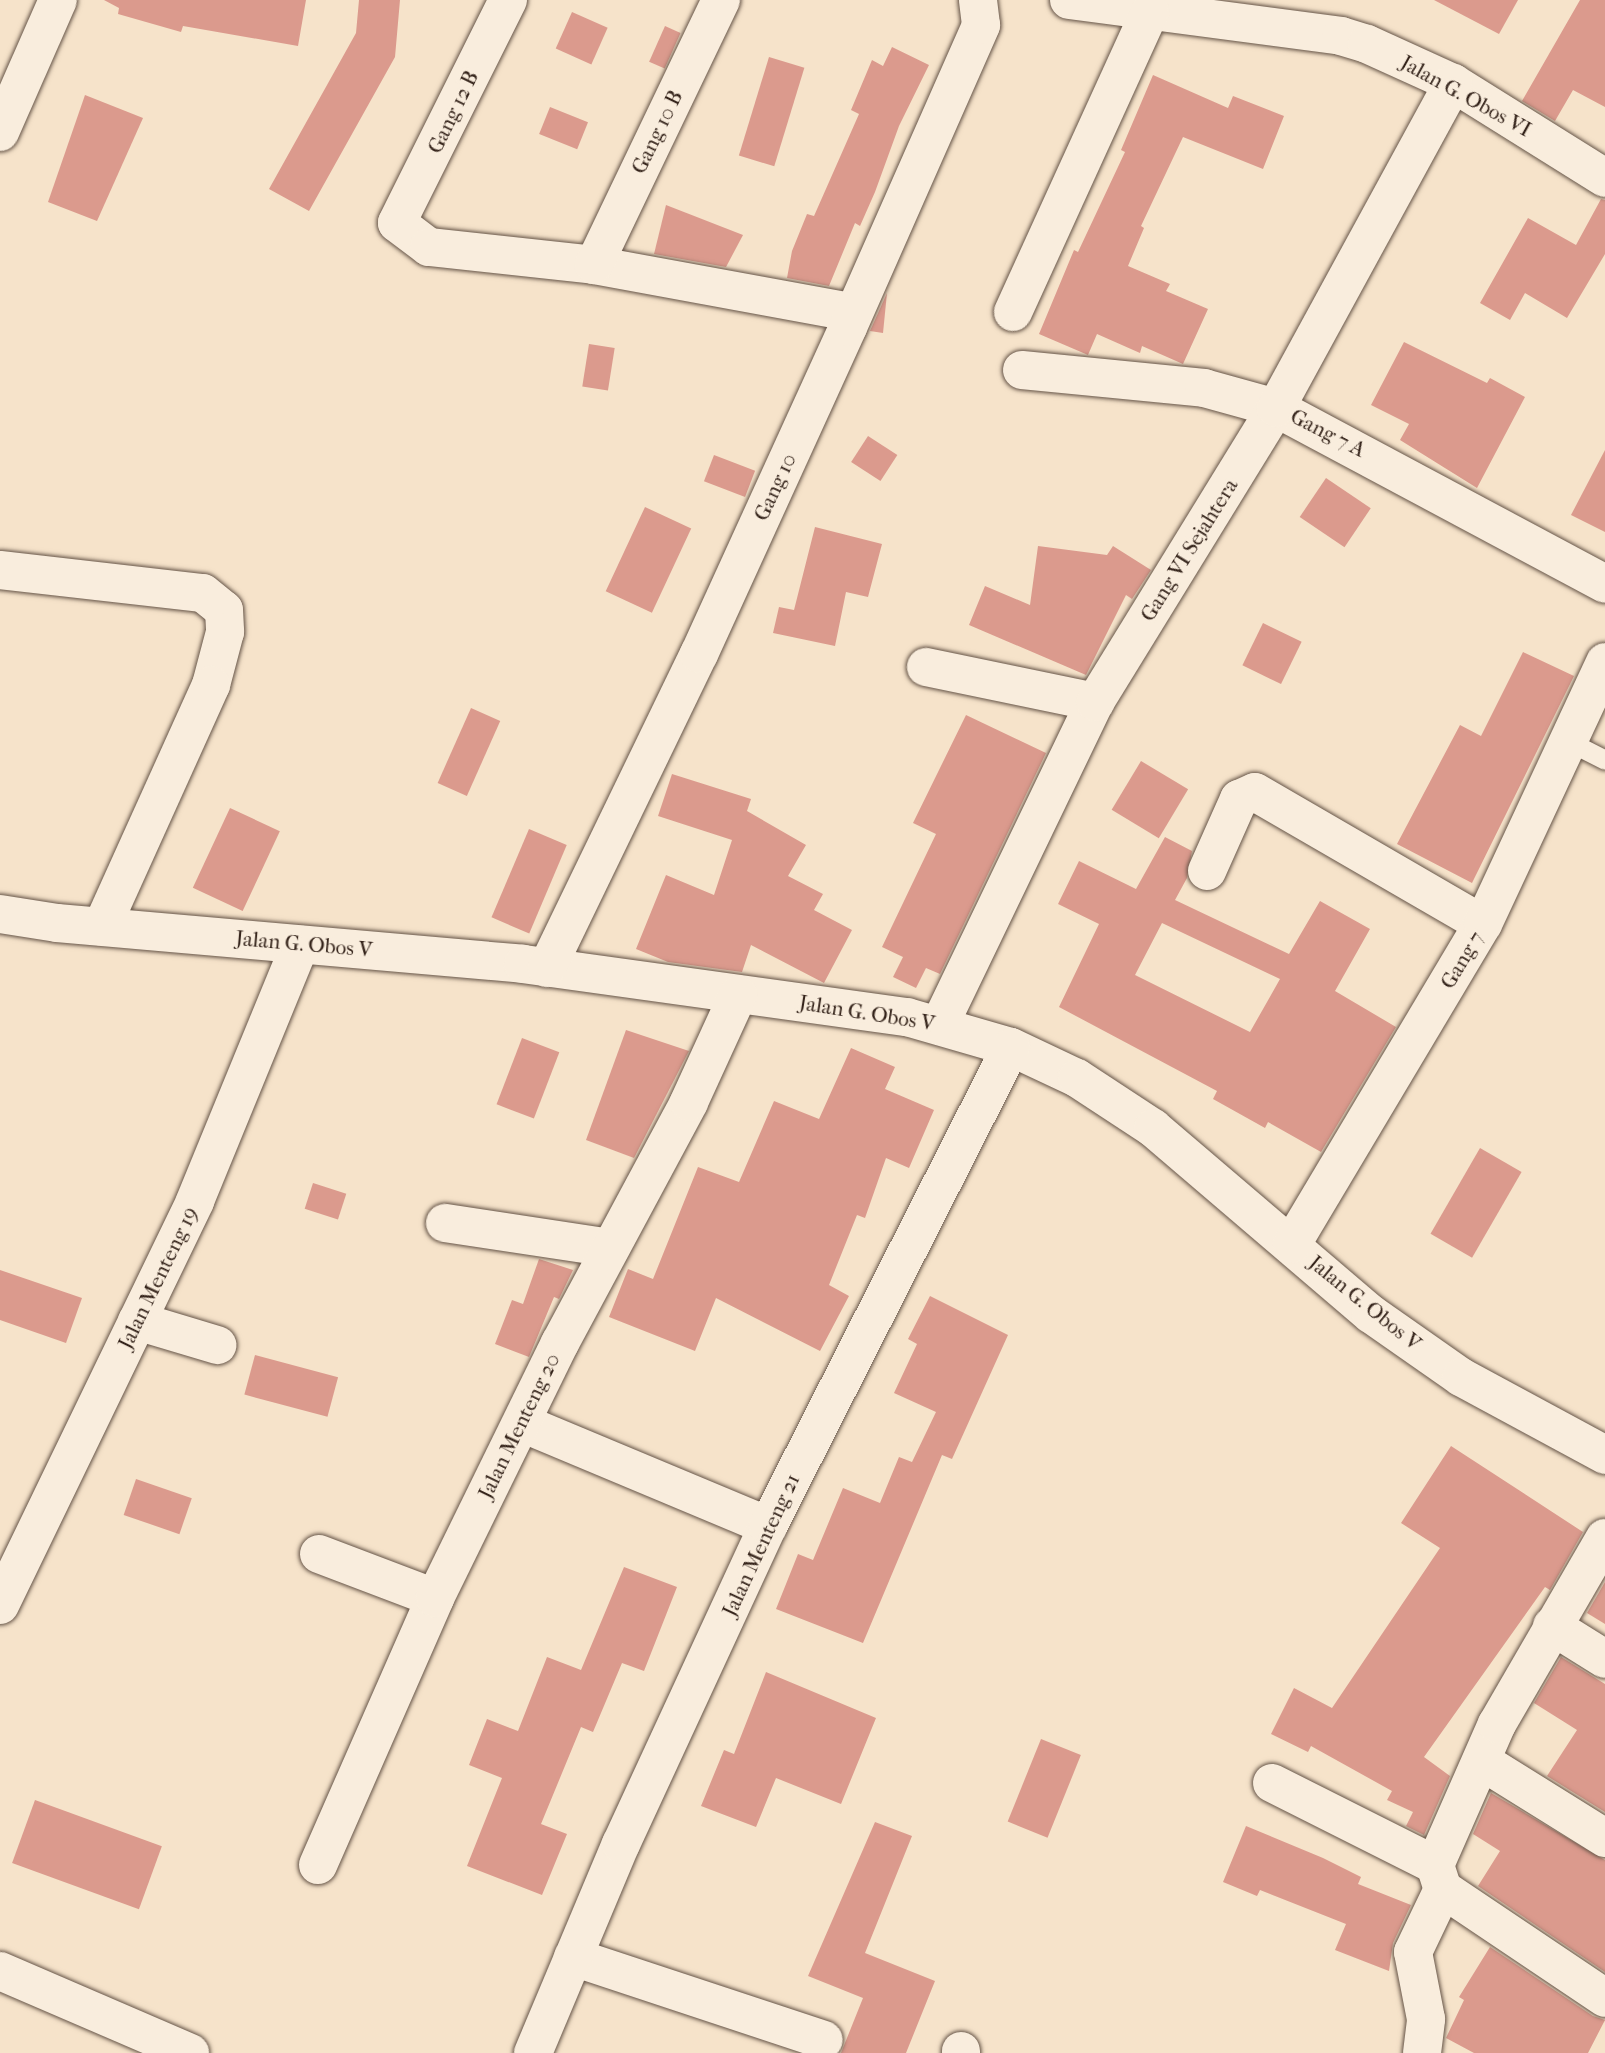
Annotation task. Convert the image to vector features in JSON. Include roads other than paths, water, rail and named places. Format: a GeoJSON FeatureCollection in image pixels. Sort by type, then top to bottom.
{"type":"FeatureCollection","features":[{"type":"Feature","properties":{"kind":"street"},"geometry":{"type":"LineString","coordinates":[[0,132],[58,0]]}},
{"type":"Feature","properties":{"kind":"street","name":"Gang 12 B"},"geometry":{"type":"LineString","coordinates":[[509,0],[397,223],[429,247],[594,265]]}},
{"type":"Feature","properties":{"kind":"street","name":"Gang 10 B"},"geometry":{"type":"LineString","coordinates":[[594,265],[721,0]]}},
{"type":"Feature","properties":{"kind":"street","name":"Gang 10"},"geometry":{"type":"LineString","coordinates":[[547,968],[699,654],[981,25],[978,0]]}},
{"type":"Feature","properties":{"kind":"street","name":"Jalan G. Obos VI"},"geometry":{"type":"LineString","coordinates":[[1069,0],[1340,36],[1453,83],[1605,178]]}},
{"type":"Feature","properties":{"kind":"street"},"geometry":{"type":"LineString","coordinates":[[1013,312],[1150,12]]}},
{"type":"Feature","properties":{"kind":"street","name":"Gang VI Sejahtera"},"geometry":{"type":"LineString","coordinates":[[940,1024],[1095,702],[1276,408],[1453,83]]}},
{"type":"Feature","properties":{"kind":"street"},"geometry":{"type":"LineString","coordinates":[[594,265],[851,313]]}},
{"type":"Feature","properties":{"kind":"street","name":"Gang 7 A"},"geometry":{"type":"LineString","coordinates":[[1022,370],[1204,388],[1276,408],[1605,584]]}},
{"type":"Feature","properties":{"kind":"street"},"geometry":{"type":"LineString","coordinates":[[0,570],[203,593],[224,610],[225,632],[211,685],[102,926]]}},
{"type":"Feature","properties":{"kind":"street"},"geometry":{"type":"LineString","coordinates":[[926,667],[1095,702]]}},
{"type":"Feature","properties":{"kind":"street","name":"Gang 7"},"geometry":{"type":"LineString","coordinates":[[1292,1244],[1483,924],[1604,667]]}},
{"type":"Feature","properties":{"kind":"street"},"geometry":{"type":"LineString","coordinates":[[1207,871],[1239,799],[1255,792],[1483,924]]}},
{"type":"Feature","properties":{"kind":"street","name":"Jalan G. Obos V"},"geometry":{"type":"LineString","coordinates":[[0,914],[547,968],[940,1024],[1011,1047],[1077,1078],[1153,1128],[1371,1314],[1461,1377],[1605,1455]]}},
{"type":"Feature","properties":{"kind":"street","name":"Jalan Menteng 19"},"geometry":{"type":"LineString","coordinates":[[5,1582],[195,1200],[300,945]]}},
{"type":"Feature","properties":{"kind":"street","name":"Jalan Menteng 20"},"geometry":{"type":"LineString","coordinates":[[318,1865],[435,1598],[610,1248],[689,1102],[738,995]]}},
{"type":"Feature","properties":{"kind":"street","name":"Jalan Menteng 21"},"geometry":{"type":"LineString","coordinates":[[533,2053],[573,1957],[768,1526],[1011,1047]]}},
{"type":"Feature","properties":{"kind":"street"},"geometry":{"type":"LineString","coordinates":[[444,1223],[610,1248]]}},
{"type":"Feature","properties":{"kind":"street"},"geometry":{"type":"LineString","coordinates":[[137,1321],[217,1345]]}},
{"type":"Feature","properties":{"kind":"street"},"geometry":{"type":"LineString","coordinates":[[522,1423],[768,1526]]}},
{"type":"Feature","properties":{"kind":"street"},"geometry":{"type":"LineString","coordinates":[[1422,2053],[1426,2019],[1413,1969],[1413,1952],[1439,1877],[1497,1724],[1605,1538]]}},
{"type":"Feature","properties":{"kind":"street"},"geometry":{"type":"LineString","coordinates":[[319,1554],[435,1598]]}},
{"type":"Feature","properties":{"kind":"street"},"geometry":{"type":"LineString","coordinates":[[1552,1626],[1605,1658]]}},
{"type":"Feature","properties":{"kind":"street"},"geometry":{"type":"LineString","coordinates":[[1483,1762],[1605,1838]]}},
{"type":"Feature","properties":{"kind":"street"},"geometry":{"type":"LineString","coordinates":[[1272,1783],[1439,1877],[1605,1998]]}},
{"type":"Feature","properties":{"kind":"street"},"geometry":{"type":"LineString","coordinates":[[573,1957],[824,2040]]}},
{"type":"Feature","properties":{"kind":"street"},"geometry":{"type":"LineString","coordinates":[[0,1971],[190,2053]]}},
{"type":"Feature","properties":{"kind":"lane"},"geometry":{"type":"LineString","coordinates":[[1570,742],[1605,760]]}}]}
